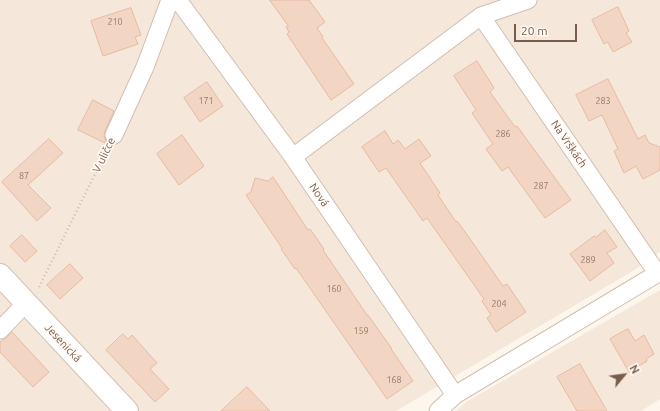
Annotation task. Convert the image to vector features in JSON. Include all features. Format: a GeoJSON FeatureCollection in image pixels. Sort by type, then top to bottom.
{"type":"FeatureCollection","features":[{"type":"Feature","properties":{"kind":"main road","name":"Jesenická"},"geometry":{"type":"LineString","coordinates":[[0,275],[127,411]]}},
{"type":"Feature","properties":{"kind":"street","name":"V uličce"},"geometry":{"type":"LineString","coordinates":[[114,135],[146,67],[170,0]]}},
{"type":"Feature","properties":{"kind":"street","name":"Nová"},"geometry":{"type":"LineString","coordinates":[[178,0],[294,157],[455,395]]}},
{"type":"Feature","properties":{"kind":"street"},"geometry":{"type":"LineString","coordinates":[[294,157],[481,16],[528,0]]}},
{"type":"Feature","properties":{"kind":"street","name":"Na Vrškách"},"geometry":{"type":"LineString","coordinates":[[438,411],[455,395],[659,272],[481,16]]}},
{"type":"Feature","properties":{"kind":"street"},"geometry":{"type":"LineString","coordinates":[[0,330],[26,304]]}},
{"type":"Feature","properties":{"kind":"path","name":"V uličce"},"geometry":{"type":"LineString","coordinates":[[26,304],[35,294],[114,135]]}},
{"type":"Feature","properties":{"kind":"shaded area"},"geometry":{"type":"Polygon","coordinates":[[[0,0],[660,0],[660,252],[633,271],[396,411],[0,411],[0,0]]]}},
{"type":"Feature","properties":{"kind":"shaded area"},"geometry":{"type":"Polygon","coordinates":[[[660,290],[660,399],[641,411],[456,411],[466,402],[660,290]]]}},
{"type":"Feature","properties":{"kind":"building"},"geometry":{"type":"Polygon","coordinates":[[[270,0],[309,0],[325,22],[317,28],[323,37],[322,38],[354,84],[331,100],[287,34],[289,32],[286,27],[288,26],[270,0]]]}},
{"type":"Feature","properties":{"kind":"building"},"geometry":{"type":"Polygon","coordinates":[[[618,7],[629,31],[626,33],[632,42],[613,52],[608,42],[604,44],[592,20],[618,7]]]}},
{"type":"Feature","properties":{"kind":"building"},"geometry":{"type":"Polygon","coordinates":[[[131,8],[141,35],[135,37],[138,44],[103,56],[91,21],[131,8]]]}},
{"type":"Feature","properties":{"kind":"building"},"geometry":{"type":"Polygon","coordinates":[[[477,61],[494,88],[490,92],[571,200],[545,218],[508,167],[502,171],[486,149],[493,144],[472,113],[476,110],[454,76],[477,61]]]}},
{"type":"Feature","properties":{"kind":"building"},"geometry":{"type":"Polygon","coordinates":[[[608,79],[638,139],[645,135],[649,143],[660,147],[660,170],[643,179],[636,166],[624,173],[614,151],[618,149],[602,115],[589,121],[576,95],[608,79]]]}},
{"type":"Feature","properties":{"kind":"building"},"geometry":{"type":"Polygon","coordinates":[[[207,82],[223,106],[200,122],[184,98],[207,82]]]}},
{"type":"Feature","properties":{"kind":"building"},"geometry":{"type":"Polygon","coordinates":[[[93,100],[114,111],[105,131],[105,143],[78,130],[93,100]]]}},
{"type":"Feature","properties":{"kind":"building"},"geometry":{"type":"Polygon","coordinates":[[[385,131],[393,144],[398,140],[405,149],[419,139],[431,156],[420,163],[440,193],[438,195],[503,286],[507,284],[526,312],[496,332],[487,318],[491,315],[482,301],[484,299],[427,218],[423,221],[386,168],[379,172],[362,147],[385,131]]]}},
{"type":"Feature","properties":{"kind":"building"},"geometry":{"type":"Polygon","coordinates":[[[182,135],[204,166],[179,185],[157,154],[182,135]]]}},
{"type":"Feature","properties":{"kind":"building"},"geometry":{"type":"Polygon","coordinates":[[[49,139],[63,153],[28,185],[51,208],[37,221],[2,182],[49,139]]]}},
{"type":"Feature","properties":{"kind":"building"},"geometry":{"type":"Polygon","coordinates":[[[273,177],[308,230],[310,229],[324,249],[323,250],[413,381],[387,399],[296,268],[295,269],[281,249],[282,248],[246,195],[251,192],[255,178],[268,181],[273,177]]]}},
{"type":"Feature","properties":{"kind":"building"},"geometry":{"type":"Polygon","coordinates":[[[605,230],[617,247],[607,253],[614,263],[590,281],[570,254],[594,236],[596,237],[605,230]]]}},
{"type":"Feature","properties":{"kind":"building"},"geometry":{"type":"Polygon","coordinates":[[[22,235],[37,251],[25,262],[10,246],[22,235]]]}},
{"type":"Feature","properties":{"kind":"building"},"geometry":{"type":"Polygon","coordinates":[[[70,264],[83,278],[60,299],[47,285],[70,264]]]}},
{"type":"Feature","properties":{"kind":"building"},"geometry":{"type":"Polygon","coordinates":[[[628,329],[635,341],[644,335],[654,354],[646,359],[647,361],[629,372],[610,339],[628,329]]]}},
{"type":"Feature","properties":{"kind":"building"},"geometry":{"type":"Polygon","coordinates":[[[12,332],[49,372],[33,387],[0,352],[0,342],[12,332]]]}},
{"type":"Feature","properties":{"kind":"building"},"geometry":{"type":"Polygon","coordinates":[[[123,334],[128,339],[132,335],[157,363],[150,369],[169,389],[155,402],[106,350],[123,334]]]}},
{"type":"Feature","properties":{"kind":"building"},"geometry":{"type":"Polygon","coordinates":[[[580,364],[607,411],[577,411],[557,377],[580,364]]]}},
{"type":"Feature","properties":{"kind":"building"},"geometry":{"type":"Polygon","coordinates":[[[247,387],[270,411],[221,411],[247,387]]]}}]}
